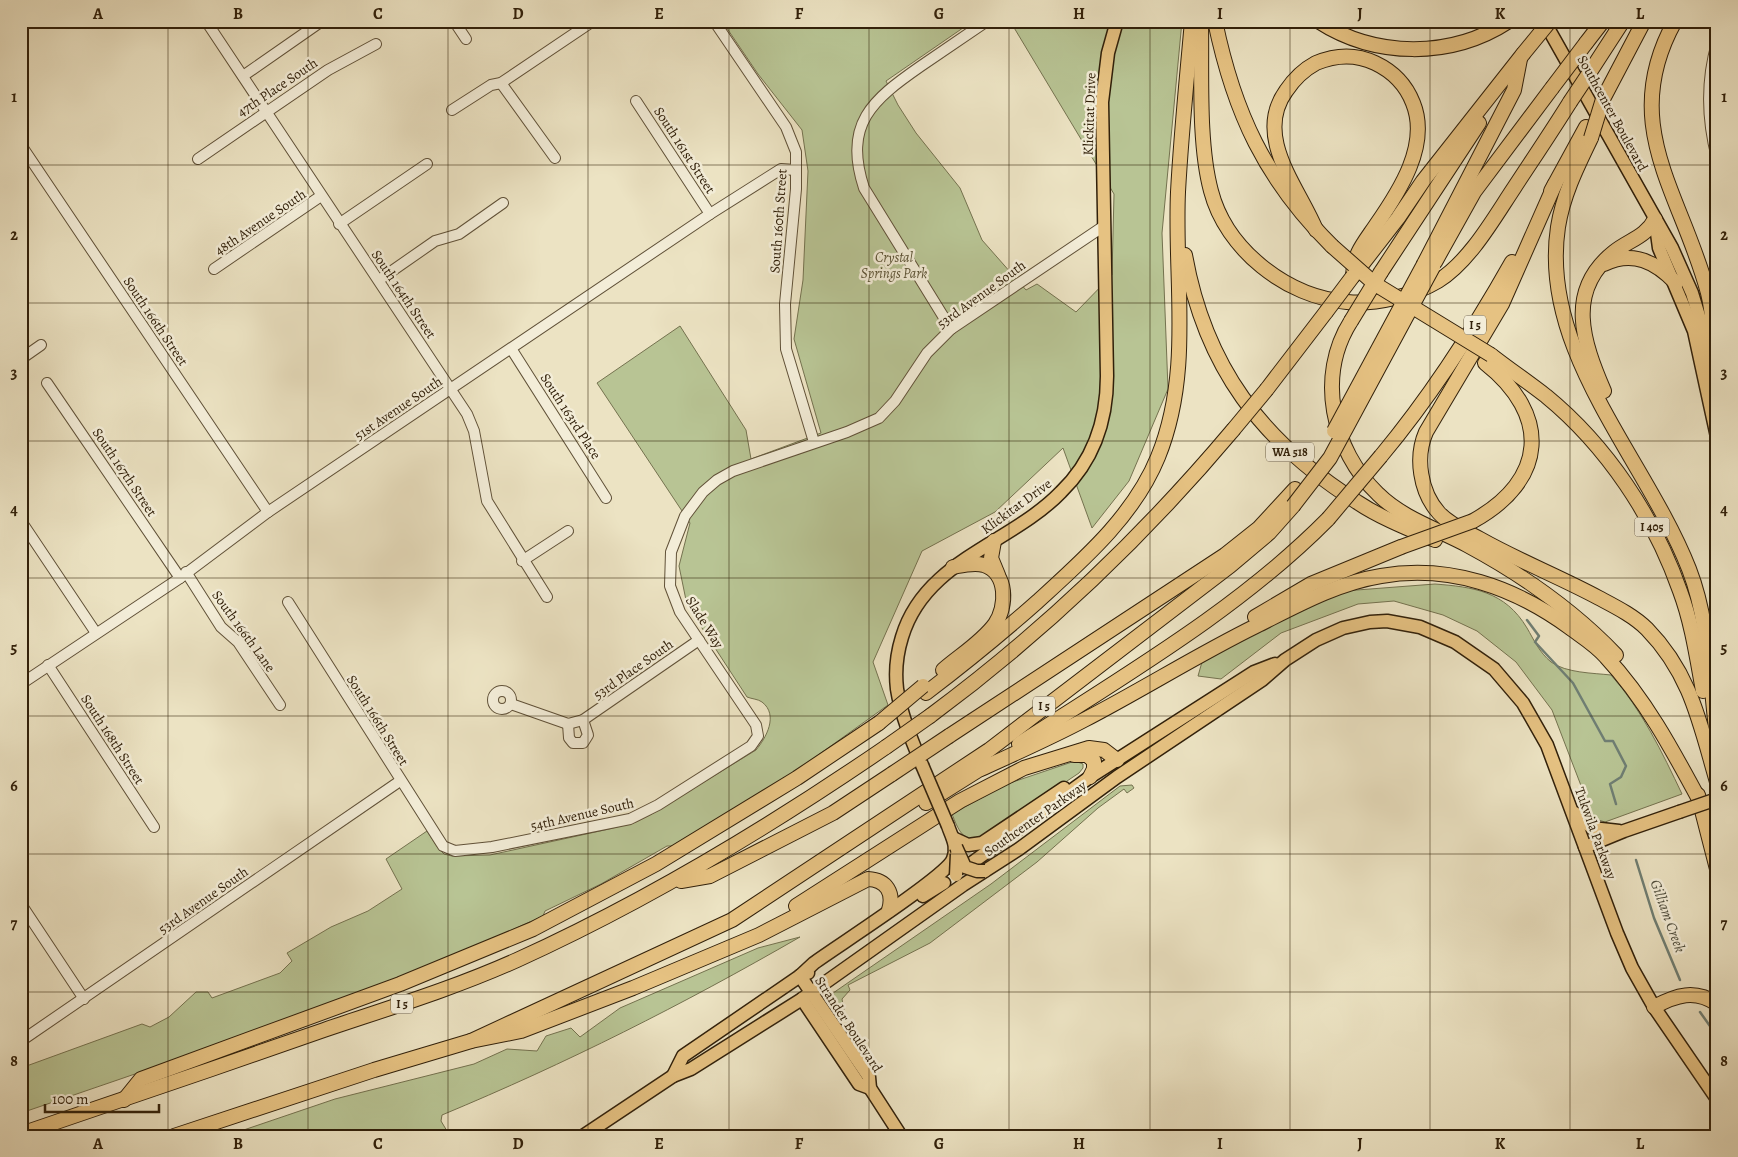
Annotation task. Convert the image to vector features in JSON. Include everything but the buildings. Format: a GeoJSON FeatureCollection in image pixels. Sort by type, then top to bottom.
{"type":"FeatureCollection","features":[{"type":"Feature","properties":{"kind":"highway","name":"WA 518"},"geometry":{"type":"LineString","coordinates":[[1192,21],[1178,192],[1191,289],[1216,356],[1244,402],[1271,433],[1296,458],[1357,503],[1405,527],[1512,573]]}},
{"type":"Feature","properties":{"kind":"highway"},"geometry":{"type":"LineString","coordinates":[[1201,21],[1205,168],[1211,193],[1222,219],[1240,246],[1256,262],[1282,280],[1315,295],[1347,302],[1400,296],[1438,281],[1467,255],[1492,222],[1623,21]]}},
{"type":"Feature","properties":{"kind":"highway"},"geometry":{"type":"LineString","coordinates":[[1215,21],[1232,90],[1261,156],[1316,230]]}},
{"type":"Feature","properties":{"kind":"highway"},"geometry":{"type":"LineString","coordinates":[[1318,21],[1332,31],[1353,39],[1381,47],[1407,50],[1441,47],[1466,42],[1509,21]]}},
{"type":"Feature","properties":{"kind":"highway","name":"I 5"},"geometry":{"type":"LineString","coordinates":[[21,1134],[440,990],[507,964],[592,925],[670,884],[810,798],[930,716],[978,680],[1076,596],[1130,544],[1234,430],[1353,276],[1360,259],[1550,21]]}},
{"type":"Feature","properties":{"kind":"highway","name":"I 5"},"geometry":{"type":"LineString","coordinates":[[670,884],[710,876],[833,813],[1225,555],[1259,528],[1304,480],[1329,441],[1428,265],[1474,192],[1603,21]]}},
{"type":"Feature","properties":{"kind":"highway"},"geometry":{"type":"LineString","coordinates":[[1644,21],[1603,99],[1588,133],[1567,191],[1558,227],[1557,246],[1560,298],[1566,321],[1586,373],[1672,530],[1690,570],[1705,639],[1717,737]]}},
{"type":"Feature","properties":{"kind":"highway"},"geometry":{"type":"LineString","coordinates":[[1675,21],[1662,47],[1654,74],[1651,90],[1651,120],[1658,153],[1708,293],[1712,322],[1714,380]]}},
{"type":"Feature","properties":{"kind":"highway","name":"I 5"},"geometry":{"type":"LineString","coordinates":[[174,1136],[374,1070],[471,1041],[732,920],[989,750],[1244,555],[1269,533],[1293,506],[1330,458],[1514,90],[1522,56]]}},
{"type":"Feature","properties":{"kind":"highway"},"geometry":{"type":"LineString","coordinates":[[1316,230],[1277,148],[1274,123],[1277,108],[1293,80],[1315,64],[1334,58],[1360,58],[1388,70],[1401,82],[1415,108],[1417,130],[1412,158],[1404,178],[1360,259]]}},
{"type":"Feature","properties":{"kind":"highway"},"geometry":{"type":"LineString","coordinates":[[1484,103],[1479,124],[1351,320],[1335,358],[1331,389],[1338,433],[1350,459],[1369,485],[1395,509],[1468,545],[1570,611],[1604,642],[1633,674],[1670,729],[1692,776],[1701,803],[1717,868]]}},
{"type":"Feature","properties":{"kind":"highway","name":"I 5"},"geometry":{"type":"LineString","coordinates":[[781,888],[981,769],[1176,640],[1240,595],[1290,555],[1328,519],[1415,415],[1444,374],[1494,294],[1556,184],[1588,133]]}},
{"type":"Feature","properties":{"kind":"highway"},"geometry":{"type":"LineString","coordinates":[[1556,184],[1502,304],[1426,432],[1421,444],[1420,456],[1423,481],[1432,503],[1447,521],[1499,550],[1582,589],[1623,611],[1645,627],[1664,648],[1690,692],[1717,782]]}},
{"type":"Feature","properties":{"kind":"highway"},"geometry":{"type":"LineString","coordinates":[[879,723],[901,704],[977,655],[1096,547],[1139,492],[1158,457],[1171,418],[1181,338],[1178,192]]}},
{"type":"Feature","properties":{"kind":"highway"},"geometry":{"type":"LineString","coordinates":[[1634,460],[1600,381],[1584,335],[1582,317],[1585,294],[1593,274],[1616,251],[1645,234],[1655,219]]}},
{"type":"Feature","properties":{"kind":"highway","name":"I 405"},"geometry":{"type":"LineString","coordinates":[[1316,230],[1375,284],[1547,397],[1584,433],[1618,473],[1642,509],[1658,539],[1681,592],[1717,756]]}},
{"type":"Feature","properties":{"kind":"highway"},"geometry":{"type":"LineString","coordinates":[[1599,266],[1620,258],[1639,258],[1657,265],[1676,283]]}},
{"type":"Feature","properties":{"kind":"highway"},"geometry":{"type":"LineString","coordinates":[[1120,700],[1305,588],[1401,547],[1473,521],[1493,510],[1510,495],[1523,476],[1530,452],[1531,427],[1524,405],[1488,359]]}},
{"type":"Feature","properties":{"kind":"highway"},"geometry":{"type":"LineString","coordinates":[[124,1100],[141,1079],[400,984],[533,929],[656,864],[797,778],[879,723],[907,708],[993,626],[1003,605],[1003,588],[991,558],[994,541]]}},
{"type":"Feature","properties":{"kind":"highway"},"geometry":{"type":"LineString","coordinates":[[954,567],[972,564],[983,565],[993,570],[1000,578]]}},
{"type":"Feature","properties":{"kind":"highway"},"geometry":{"type":"LineString","coordinates":[[981,769],[1068,728],[1229,639],[1327,592],[1380,576],[1433,573],[1485,582],[1515,593],[1542,607],[1605,655],[1634,690],[1657,723],[1701,803]]}},
{"type":"Feature","properties":{"kind":"highway"},"geometry":{"type":"LineString","coordinates":[[718,952],[829,885],[960,801],[1024,768],[1085,749],[1098,748],[1117,760]]}},
{"type":"Feature","properties":{"kind":"highway"},"geometry":{"type":"LineString","coordinates":[[1068,754],[1084,754],[1091,757],[1095,764],[1090,777]]}},
{"type":"Feature","properties":{"kind":"highway"},"geometry":{"type":"LineString","coordinates":[[471,1041],[521,1031],[633,988],[759,934],[868,879],[876,879],[889,888],[891,898],[889,910]]}},
{"type":"Feature","properties":{"kind":"highway"},"geometry":{"type":"LineString","coordinates":[[1654,1007],[1669,999],[1688,994],[1705,997],[1717,1004]]}},
{"type":"Feature","properties":{"kind":"main road","name":"Klickitat Drive"},"geometry":{"type":"LineString","coordinates":[[985,871],[977,871],[965,867],[910,737],[896,676],[904,632],[920,599],[954,567],[1061,493],[1082,467],[1097,436],[1104,414],[1107,389],[1102,102],[1106,70],[1117,21]]}},
{"type":"Feature","properties":{"kind":"main road","name":"Southcenter Boulevard"},"geometry":{"type":"LineString","coordinates":[[1544,21],[1672,248],[1692,293],[1703,329],[1714,380],[1717,437]]}},
{"type":"Feature","properties":{"kind":"main road","name":"Southcenter Boulevard"},"geometry":{"type":"LineString","coordinates":[[1655,219],[1659,248],[1676,283],[1694,331],[1715,412]]}},
{"type":"Feature","properties":{"kind":"main road","name":"Southcenter Parkway"},"geometry":{"type":"LineString","coordinates":[[583,1136],[673,1076],[692,1069],[805,988],[1019,849],[1117,777],[1262,680],[1285,660],[1316,640],[1343,628],[1370,622],[1404,623]]}},
{"type":"Feature","properties":{"kind":"main road","name":"Tukwila Parkway"},"geometry":{"type":"LineString","coordinates":[[1404,623],[1420,627],[1455,642],[1494,669],[1510,686],[1543,736],[1625,953],[1654,1007],[1717,1098]]}},
{"type":"Feature","properties":{"kind":"main road","name":"Southcenter Parkway"},"geometry":{"type":"LineString","coordinates":[[973,862],[1090,777],[1254,672],[1285,660]]}},
{"type":"Feature","properties":{"kind":"main road"},"geometry":{"type":"LineString","coordinates":[[952,837],[968,845],[982,843],[1067,786],[1090,777]]}},
{"type":"Feature","properties":{"kind":"main road"},"geometry":{"type":"LineString","coordinates":[[1585,847],[1624,831],[1717,799]]}},
{"type":"Feature","properties":{"kind":"main road"},"geometry":{"type":"LineString","coordinates":[[1571,810],[1592,828],[1624,831]]}},
{"type":"Feature","properties":{"kind":"main road"},"geometry":{"type":"LineString","coordinates":[[952,837],[956,875],[955,892]]}},
{"type":"Feature","properties":{"kind":"main road"},"geometry":{"type":"LineString","coordinates":[[805,988],[814,963],[918,891],[946,868],[953,859],[952,837]]}},
{"type":"Feature","properties":{"kind":"main road"},"geometry":{"type":"LineString","coordinates":[[805,988],[943,893],[952,884],[956,875]]}},
{"type":"Feature","properties":{"kind":"main road","name":"Southcenter Parkway"},"geometry":{"type":"LineString","coordinates":[[673,1076],[683,1056],[738,1018],[805,988],[819,969],[944,883]]}},
{"type":"Feature","properties":{"kind":"main road","name":"Strander Boulevard"},"geometry":{"type":"LineString","coordinates":[[805,988],[869,1077],[870,1088],[902,1136]]}},
{"type":"Feature","properties":{"kind":"main road"},"geometry":{"type":"LineString","coordinates":[[711,1056],[729,1033],[739,1026],[738,1018]]}},
{"type":"Feature","properties":{"kind":"street","name":"South 164th Street"},"geometry":{"type":"LineString","coordinates":[[206,21],[472,423],[487,501],[522,561],[547,597]]}},
{"type":"Feature","properties":{"kind":"street"},"geometry":{"type":"LineString","coordinates":[[243,76],[322,21]]}},
{"type":"Feature","properties":{"kind":"street"},"geometry":{"type":"LineString","coordinates":[[454,21],[466,38]]}},
{"type":"Feature","properties":{"kind":"street"},"geometry":{"type":"LineString","coordinates":[[452,110],[491,85],[501,83],[593,21]]}},
{"type":"Feature","properties":{"kind":"street","name":"South 160th Street"},"geometry":{"type":"LineString","coordinates":[[714,21],[790,134],[796,152],[785,304],[786,348],[814,442]]}},
{"type":"Feature","properties":{"kind":"street"},"geometry":{"type":"LineString","coordinates":[[951,329],[872,202],[859,172],[857,144],[868,112],[879,96],[987,21]]}},
{"type":"Feature","properties":{"kind":"street"},"geometry":{"type":"LineString","coordinates":[[1717,43],[1712,65],[1708,112],[1717,158]]}},
{"type":"Feature","properties":{"kind":"street","name":"47th Place South"},"geometry":{"type":"LineString","coordinates":[[198,159],[328,70],[376,44]]}},
{"type":"Feature","properties":{"kind":"street"},"geometry":{"type":"LineString","coordinates":[[501,83],[555,158]]}},
{"type":"Feature","properties":{"kind":"street","name":"South 161st Street"},"geometry":{"type":"LineString","coordinates":[[636,101],[710,214]]}},
{"type":"Feature","properties":{"kind":"street","name":"South 166th Street"},"geometry":{"type":"LineString","coordinates":[[21,145],[268,512]]}},
{"type":"Feature","properties":{"kind":"street"},"geometry":{"type":"LineString","coordinates":[[339,224],[427,164]]}},
{"type":"Feature","properties":{"kind":"street","name":"51st Avenue South"},"geometry":{"type":"LineString","coordinates":[[21,684],[183,575],[268,512],[512,350],[710,214],[781,169],[796,170]]}},
{"type":"Feature","properties":{"kind":"street","name":"48th Avenue South"},"geometry":{"type":"LineString","coordinates":[[214,270],[321,196]]}},
{"type":"Feature","properties":{"kind":"street"},"geometry":{"type":"LineString","coordinates":[[379,280],[435,241],[459,234],[503,203]]}},
{"type":"Feature","properties":{"kind":"street","name":"53rd Avenue South"},"geometry":{"type":"LineString","coordinates":[[814,442],[848,432],[879,418],[895,401],[927,353],[951,329],[1104,226]]}},
{"type":"Feature","properties":{"kind":"street"},"geometry":{"type":"LineString","coordinates":[[21,358],[41,345]]}},
{"type":"Feature","properties":{"kind":"street","name":"South 163rd Place"},"geometry":{"type":"LineString","coordinates":[[512,350],[606,498]]}},
{"type":"Feature","properties":{"kind":"street","name":"South 167th Street"},"geometry":{"type":"LineString","coordinates":[[47,382],[183,575]]}},
{"type":"Feature","properties":{"kind":"street","name":"Slade Way"},"geometry":{"type":"LineString","coordinates":[[758,736],[756,725],[680,612],[670,586],[671,552],[685,516],[703,492],[717,480],[745,466],[814,442]]}},
{"type":"Feature","properties":{"kind":"street"},"geometry":{"type":"LineString","coordinates":[[21,521],[96,633]]}},
{"type":"Feature","properties":{"kind":"street"},"geometry":{"type":"LineString","coordinates":[[522,561],[568,531]]}},
{"type":"Feature","properties":{"kind":"street","name":"South 166th Lane"},"geometry":{"type":"LineString","coordinates":[[183,575],[221,627],[241,646],[280,705]]}},
{"type":"Feature","properties":{"kind":"street","name":"South 166th Street"},"geometry":{"type":"LineString","coordinates":[[288,602],[400,781],[443,846],[448,849]]}},
{"type":"Feature","properties":{"kind":"street","name":"53rd Place South"},"geometry":{"type":"LineString","coordinates":[[568,724],[583,720],[699,640]]}},
{"type":"Feature","properties":{"kind":"street","name":"South 168th Street"},"geometry":{"type":"LineString","coordinates":[[48,665],[154,827]]}},
{"type":"Feature","properties":{"kind":"street"},"geometry":{"type":"LineString","coordinates":[[511,704],[568,724],[569,738],[573,743],[583,743],[588,735],[583,720]]}},
{"type":"Feature","properties":{"kind":"street","name":"54th Avenue South"},"geometry":{"type":"LineString","coordinates":[[448,849],[455,851],[492,847],[630,819],[658,805],[751,746],[758,736]]}},
{"type":"Feature","properties":{"kind":"street","name":"53rd Avenue South"},"geometry":{"type":"LineString","coordinates":[[21,1041],[400,781]]}},
{"type":"Feature","properties":{"kind":"street"},"geometry":{"type":"LineString","coordinates":[[21,904],[84,999]]}},
{"type":"Feature","properties":{"kind":"green space","name":"Crystal Springs Park"},"geometry":{"type":"Polygon","coordinates":[[[722,21],[973,21],[886,81],[898,105],[916,133],[960,188],[982,240],[1026,290],[1037,284],[1076,312],[1112,275],[1114,194],[1010,21],[1182,21],[1162,233],[1168,389],[1129,481],[1092,528],[1063,448],[995,512],[922,551],[873,662],[888,705],[796,771],[672,846],[667,846],[601,884],[545,911],[543,916],[415,971],[219,1045],[21,1113],[21,1068],[142,1024],[150,1027],[169,1017],[196,992],[208,992],[212,998],[280,973],[292,961],[287,953],[331,927],[368,911],[402,889],[386,859],[427,831],[444,854],[452,856],[490,855],[636,822],[756,750],[764,739],[770,720],[770,713],[767,707],[760,701],[747,697],[687,605],[679,566],[690,523],[597,383],[680,326],[746,430],[751,459],[821,433],[794,339],[803,280],[808,171],[802,130],[758,74],[722,21]]]}},
{"type":"Feature","properties":{"kind":"green space"},"geometry":{"type":"Polygon","coordinates":[[[1435,584],[1475,589],[1487,593],[1509,606],[1527,628],[1543,654],[1557,666],[1580,672],[1611,675],[1642,717],[1682,794],[1605,822],[1592,818],[1587,810],[1585,796],[1552,710],[1516,662],[1477,631],[1443,615],[1394,601],[1358,604],[1281,633],[1221,679],[1198,676],[1202,662],[1291,612],[1344,591],[1435,584]]]}},
{"type":"Feature","properties":{"kind":"green space"},"geometry":{"type":"Polygon","coordinates":[[[1075,761],[1083,764],[1083,768],[1079,773],[982,838],[970,839],[959,830],[952,814],[1007,784],[1075,761]]]}},
{"type":"Feature","properties":{"kind":"green space"},"geometry":{"type":"Polygon","coordinates":[[[1132,785],[1134,788],[1127,793],[1124,789],[1098,808],[1037,862],[930,943],[848,985],[850,990],[842,999],[844,1010],[839,1013],[832,1004],[833,993],[991,884],[1120,786],[1132,785]]]}},
{"type":"Feature","properties":{"kind":"green space"},"geometry":{"type":"Polygon","coordinates":[[[800,937],[624,1032],[534,1075],[442,1115],[441,1121],[450,1136],[226,1136],[335,1099],[474,1064],[507,1049],[537,1051],[546,1036],[571,1028],[580,1037],[620,1008],[758,948],[800,937]]]}},
{"type":"Feature","properties":{"kind":"waterway","name":"Gilliam Creek"},"geometry":{"type":"LineString","coordinates":[[1527,620],[1539,636],[1535,642],[1573,683],[1605,741],[1613,741],[1626,766],[1621,777],[1610,784],[1616,804]]}},
{"type":"Feature","properties":{"kind":"waterway","name":"Gilliam Creek"},"geometry":{"type":"LineString","coordinates":[[1636,860],[1654,918],[1680,980]]}},
{"type":"Feature","properties":{"kind":"waterway","name":"Gilliam Creek"},"geometry":{"type":"LineString","coordinates":[[1700,1012],[1717,1036]]}}]}
